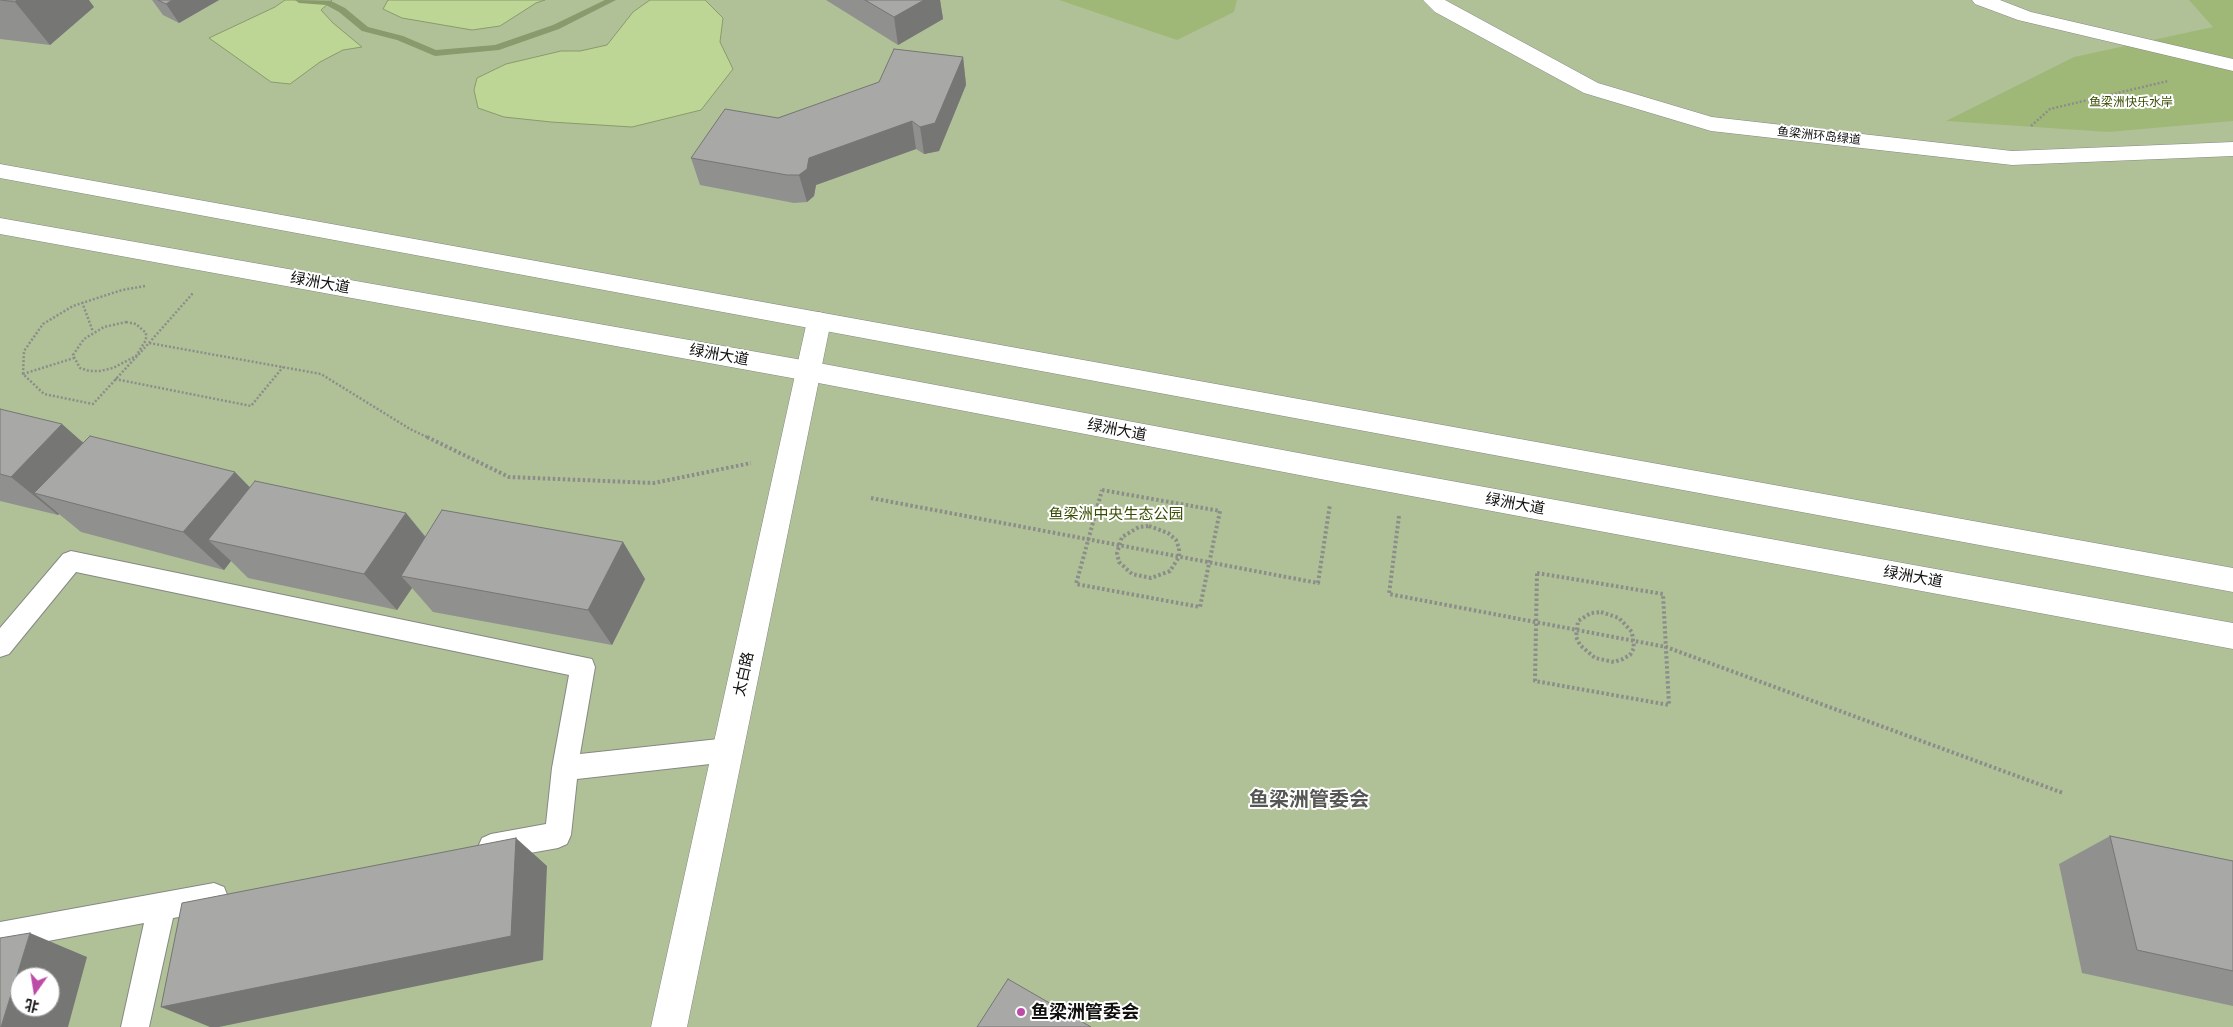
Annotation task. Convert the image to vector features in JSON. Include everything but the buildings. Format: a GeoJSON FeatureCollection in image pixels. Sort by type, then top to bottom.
{"type":"FeatureCollection","features":[{"type":"Feature","properties":{"kind":"main road","name":"鱼梁洲环岛绿道"},"geometry":{"type":"LineString","coordinates":[[1433,0],[1442,8],[1591,88],[1711,124],[2012,158],[2233,149]]}},
{"type":"Feature","properties":{"kind":"main road"},"geometry":{"type":"LineString","coordinates":[[1982,0],[2025,16],[2233,65]]}},
{"type":"Feature","properties":{"kind":"main road"},"geometry":{"type":"LineString","coordinates":[[0,171],[2233,580]]}},
{"type":"Feature","properties":{"kind":"main road","name":"绿洲大道"},"geometry":{"type":"LineString","coordinates":[[0,226],[808,371],[1336,471],[2233,636]]}},
{"type":"Feature","properties":{"kind":"main road","name":"太白路"},"geometry":{"type":"LineString","coordinates":[[669,1027],[819,321]]}},
{"type":"Feature","properties":{"kind":"lane"},"geometry":{"type":"LineString","coordinates":[[0,646],[71,561],[583,667],[565,768],[558,834],[471,850]]}},
{"type":"Feature","properties":{"kind":"lane"},"geometry":{"type":"LineString","coordinates":[[565,768],[728,750]]}},
{"type":"Feature","properties":{"kind":"lane"},"geometry":{"type":"LineString","coordinates":[[0,936],[240,892]]}},
{"type":"Feature","properties":{"kind":"lane"},"geometry":{"type":"LineString","coordinates":[[136,1027],[162,906]]}},
{"type":"Feature","properties":{"kind":"path"},"geometry":{"type":"LineString","coordinates":[[2012,158],[2028,128],[2050,109],[2177,79]]}},
{"type":"Feature","properties":{"kind":"path"},"geometry":{"type":"LineString","coordinates":[[149,285],[122,290],[82,302],[43,324],[24,351],[23,374],[44,394],[93,404],[194,292]]}},
{"type":"Feature","properties":{"kind":"path"},"geometry":{"type":"LineString","coordinates":[[82,302],[94,332]]}},
{"type":"Feature","properties":{"kind":"path"},"geometry":{"type":"LineString","coordinates":[[115,323],[136,324],[146,333],[146,340],[136,356],[114,368],[89,371],[80,368],[74,358],[77,347],[94,332],[115,323]]}},
{"type":"Feature","properties":{"kind":"path"},"geometry":{"type":"LineString","coordinates":[[149,343],[321,374],[410,429],[509,477],[654,483],[791,454]]}},
{"type":"Feature","properties":{"kind":"path"},"geometry":{"type":"LineString","coordinates":[[23,374],[74,358]]}},
{"type":"Feature","properties":{"kind":"path"},"geometry":{"type":"LineString","coordinates":[[115,379],[252,406],[283,367]]}},
{"type":"Feature","properties":{"kind":"path"},"geometry":{"type":"LineString","coordinates":[[872,498],[1318,583],[1336,471]]}},
{"type":"Feature","properties":{"kind":"path"},"geometry":{"type":"LineString","coordinates":[[1403,483],[1389,594],[1666,647],[2063,793]]}},
{"type":"Feature","properties":{"kind":"path"},"geometry":{"type":"LineString","coordinates":[[1102,490],[1220,511],[1209,563],[1200,607],[1076,584],[1102,490]]}},
{"type":"Feature","properties":{"kind":"path"},"geometry":{"type":"LineString","coordinates":[[1150,526],[1164,530],[1176,540],[1179,548],[1179,557],[1170,572],[1151,578],[1141,577],[1132,574],[1119,562],[1118,545],[1122,537],[1129,531],[1150,526]]}},
{"type":"Feature","properties":{"kind":"path"},"geometry":{"type":"LineString","coordinates":[[1537,573],[1663,594],[1666,647],[1669,705],[1535,681],[1537,573]]}},
{"type":"Feature","properties":{"kind":"path"},"geometry":{"type":"LineString","coordinates":[[1591,612],[1610,614],[1627,624],[1634,641],[1634,648],[1630,655],[1614,662],[1605,661],[1587,652],[1576,637],[1578,622],[1583,616],[1591,612]]}},
{"type":"Feature","properties":{"kind":"green space","name":"鱼梁洲中央生态公园"},"geometry":{"type":"Polygon","coordinates":[[[0,0],[2233,0],[2233,1027],[0,1027],[0,0]]]}},
{"type":"Feature","properties":{"kind":"green space"},"geometry":{"type":"Polygon","coordinates":[[[1059,0],[1237,0],[1234,12],[1177,40],[1059,0]]]}},
{"type":"Feature","properties":{"kind":"green space","name":"鱼梁洲快乐水岸"},"geometry":{"type":"Polygon","coordinates":[[[2189,0],[2233,0],[2233,121],[2108,132],[1946,121],[2074,57],[2213,27],[2189,0]]]}},
{"type":"Feature","properties":{"kind":"shaded area"},"geometry":{"type":"Polygon","coordinates":[[[285,0],[332,0],[321,10],[333,23],[362,47],[343,50],[320,62],[290,84],[271,82],[209,38],[275,7],[285,0]]]}},
{"type":"Feature","properties":{"kind":"shaded area"},"geometry":{"type":"Polygon","coordinates":[[[388,0],[545,0],[536,3],[500,26],[472,30],[402,18],[383,9],[388,0]]]}},
{"type":"Feature","properties":{"kind":"shaded area"},"geometry":{"type":"Polygon","coordinates":[[[650,0],[705,0],[723,18],[720,42],[733,69],[701,110],[632,127],[504,117],[478,108],[474,90],[477,78],[506,64],[561,51],[580,51],[607,45],[633,12],[650,0]]]}},
{"type":"Feature","properties":{"kind":"waterway"},"geometry":{"type":"LineString","coordinates":[[299,0],[328,3],[342,10],[365,29],[400,38],[435,53],[496,48],[556,27],[612,0]]}},
{"type":"Feature","properties":{"kind":"place","name":"鱼梁洲管委会"},"geometry":{"type":"Point","coordinates":[1021,1012]}},
{"type":"Feature","properties":{"kind":"district","name":"鱼梁洲管委会"},"geometry":{"type":"Point","coordinates":[1309,800]}}]}
